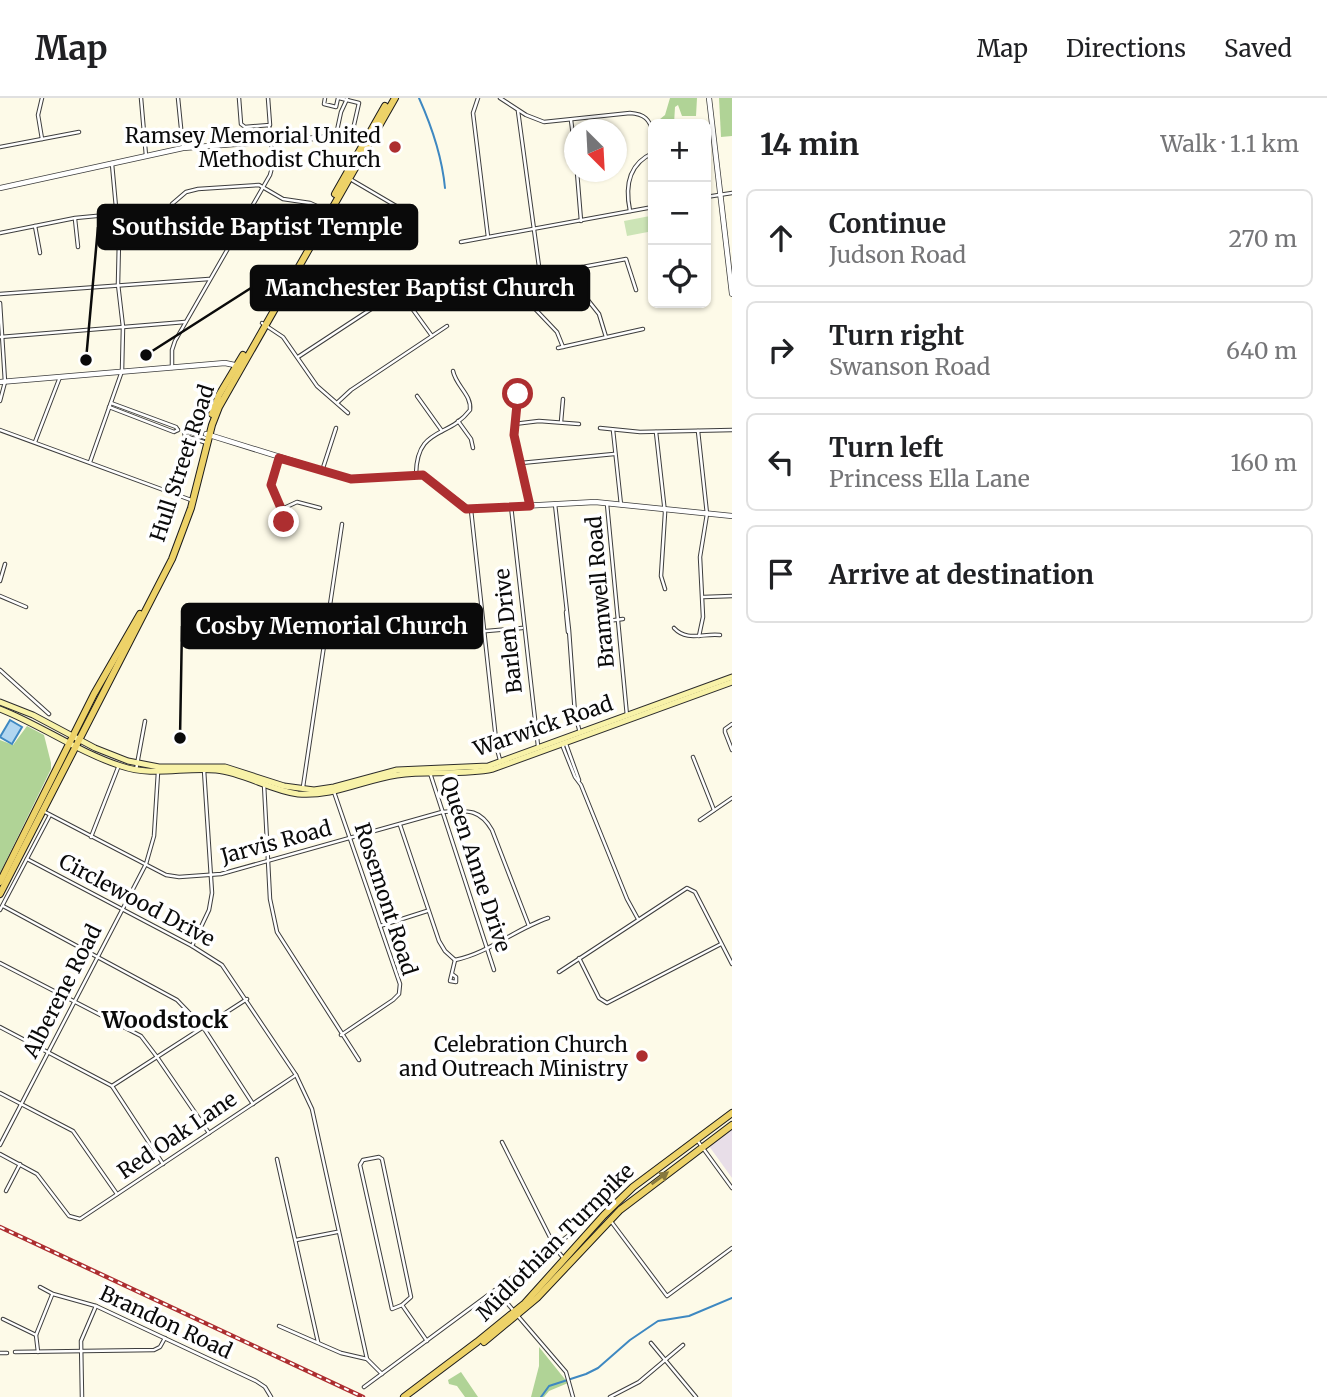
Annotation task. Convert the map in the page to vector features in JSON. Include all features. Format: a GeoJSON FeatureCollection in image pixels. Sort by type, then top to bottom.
{"type":"FeatureCollection","features":[{"type":"Feature","properties":{"kind":"main road","name":"Hull Street Road"},"geometry":{"type":"LineString","coordinates":[[43,811],[75,741],[172,559],[207,438],[239,366],[392,98]]}},
{"type":"Feature","properties":{"kind":"main road","name":"Warwick Road"},"geometry":{"type":"LineString","coordinates":[[0,702],[33,715],[119,765],[158,770],[204,770],[236,774],[302,791],[334,790],[387,772],[502,764],[732,679]]}},
{"type":"Feature","properties":{"kind":"main road","name":"Warwick Road"},"geometry":{"type":"LineString","coordinates":[[0,709],[137,767]]}},
{"type":"Feature","properties":{"kind":"main road","name":"Warwick Road"},"geometry":{"type":"LineString","coordinates":[[158,770],[225,767],[264,782]]}},
{"type":"Feature","properties":{"kind":"main road"},"geometry":{"type":"LineString","coordinates":[[0,882],[43,811]]}},
{"type":"Feature","properties":{"kind":"main road"},"geometry":{"type":"LineString","coordinates":[[0,894],[43,811]]}},
{"type":"Feature","properties":{"kind":"main road","name":"Midlothian Turnpike"},"geometry":{"type":"LineString","coordinates":[[566,1262],[615,1203],[732,1113]]}},
{"type":"Feature","properties":{"kind":"main road","name":"Midlothian Turnpike"},"geometry":{"type":"LineString","coordinates":[[409,1397],[516,1314],[610,1219],[638,1195],[732,1125]]}},
{"type":"Feature","properties":{"kind":"main road","name":"Midlothian Turnpike"},"geometry":{"type":"LineString","coordinates":[[404,1397],[516,1314]]}},
{"type":"Feature","properties":{"kind":"street"},"geometry":{"type":"LineString","coordinates":[[42,139],[38,115],[43,98]]}},
{"type":"Feature","properties":{"kind":"street"},"geometry":{"type":"LineString","coordinates":[[141,98],[146,156]]}},
{"type":"Feature","properties":{"kind":"street"},"geometry":{"type":"LineString","coordinates":[[178,98],[183,148]]}},
{"type":"Feature","properties":{"kind":"street"},"geometry":{"type":"LineString","coordinates":[[239,98],[243,126],[269,125]]}},
{"type":"Feature","properties":{"kind":"street"},"geometry":{"type":"LineString","coordinates":[[172,368],[172,351],[185,322],[270,175],[273,164],[268,98]]}},
{"type":"Feature","properties":{"kind":"street"},"geometry":{"type":"LineString","coordinates":[[325,98],[324,104],[336,107],[339,98],[359,103],[354,125]]}},
{"type":"Feature","properties":{"kind":"street"},"geometry":{"type":"LineString","coordinates":[[478,98],[473,113],[488,237]]}},
{"type":"Feature","properties":{"kind":"street"},"geometry":{"type":"LineString","coordinates":[[500,98],[526,115],[544,122],[641,114],[648,119]]}},
{"type":"Feature","properties":{"kind":"street"},"geometry":{"type":"LineString","coordinates":[[709,98],[732,294]]}},
{"type":"Feature","properties":{"kind":"street"},"geometry":{"type":"LineString","coordinates":[[336,135],[341,111],[347,99]]}},
{"type":"Feature","properties":{"kind":"street"},"geometry":{"type":"LineString","coordinates":[[518,108],[540,274]]}},
{"type":"Feature","properties":{"kind":"street"},"geometry":{"type":"LineString","coordinates":[[0,147],[79,132]]}},
{"type":"Feature","properties":{"kind":"street"},"geometry":{"type":"LineString","coordinates":[[0,188],[183,148],[372,134]]}},
{"type":"Feature","properties":{"kind":"street"},"geometry":{"type":"LineString","coordinates":[[630,211],[626,192],[634,168],[648,156]]}},
{"type":"Feature","properties":{"kind":"street"},"geometry":{"type":"LineString","coordinates":[[90,462],[122,371],[118,284],[120,240],[112,164]]}},
{"type":"Feature","properties":{"kind":"street"},"geometry":{"type":"LineString","coordinates":[[347,177],[408,212]]}},
{"type":"Feature","properties":{"kind":"street"},"geometry":{"type":"LineString","coordinates":[[577,182],[582,221]]}},
{"type":"Feature","properties":{"kind":"street"},"geometry":{"type":"LineString","coordinates":[[167,236],[172,204],[187,192],[259,185],[283,200],[310,203],[328,211]]}},
{"type":"Feature","properties":{"kind":"street"},"geometry":{"type":"LineString","coordinates":[[711,197],[732,193]]}},
{"type":"Feature","properties":{"kind":"street"},"geometry":{"type":"LineString","coordinates":[[461,242],[648,208]]}},
{"type":"Feature","properties":{"kind":"street"},"geometry":{"type":"LineString","coordinates":[[0,233],[75,218],[117,214]]}},
{"type":"Feature","properties":{"kind":"street"},"geometry":{"type":"LineString","coordinates":[[75,218],[78,247]]}},
{"type":"Feature","properties":{"kind":"street"},"geometry":{"type":"LineString","coordinates":[[34,226],[40,253]]}},
{"type":"Feature","properties":{"kind":"street"},"geometry":{"type":"LineString","coordinates":[[120,240],[237,232]]}},
{"type":"Feature","properties":{"kind":"street"},"geometry":{"type":"LineString","coordinates":[[484,292],[501,282],[626,258],[636,290]]}},
{"type":"Feature","properties":{"kind":"street"},"geometry":{"type":"LineString","coordinates":[[564,270],[598,314],[606,337]]}},
{"type":"Feature","properties":{"kind":"street"},"geometry":{"type":"LineString","coordinates":[[0,294],[209,279]]}},
{"type":"Feature","properties":{"kind":"street"},"geometry":{"type":"LineString","coordinates":[[514,279],[517,291],[557,332],[563,347]]}},
{"type":"Feature","properties":{"kind":"street"},"geometry":{"type":"LineString","coordinates":[[298,357],[394,294],[403,296],[432,336]]}},
{"type":"Feature","properties":{"kind":"street"},"geometry":{"type":"LineString","coordinates":[[0,303],[3,382],[0,401]]}},
{"type":"Feature","properties":{"kind":"street"},"geometry":{"type":"LineString","coordinates":[[1,337],[185,322]]}},
{"type":"Feature","properties":{"kind":"street"},"geometry":{"type":"LineString","coordinates":[[263,324],[283,337],[317,386],[348,413]]}},
{"type":"Feature","properties":{"kind":"street"},"geometry":{"type":"LineString","coordinates":[[338,402],[351,390],[447,326]]}},
{"type":"Feature","properties":{"kind":"street"},"geometry":{"type":"LineString","coordinates":[[558,348],[643,328]]}},
{"type":"Feature","properties":{"kind":"street"},"geometry":{"type":"LineString","coordinates":[[3,382],[225,363],[239,366]]}},
{"type":"Feature","properties":{"kind":"street"},"geometry":{"type":"LineString","coordinates":[[416,474],[416,458],[420,449],[469,413],[471,405],[454,377],[453,370]]}},
{"type":"Feature","properties":{"kind":"street"},"geometry":{"type":"LineString","coordinates":[[35,442],[60,377]]}},
{"type":"Feature","properties":{"kind":"street"},"geometry":{"type":"LineString","coordinates":[[517,384],[514,424],[530,506]]}},
{"type":"Feature","properties":{"kind":"street"},"geometry":{"type":"LineString","coordinates":[[417,396],[442,431]]}},
{"type":"Feature","properties":{"kind":"street"},"geometry":{"type":"LineString","coordinates":[[561,422],[563,399]]}},
{"type":"Feature","properties":{"kind":"street"},"geometry":{"type":"LineString","coordinates":[[110,405],[176,427],[177,430],[174,432],[110,405]]}},
{"type":"Feature","properties":{"kind":"street"},"geometry":{"type":"LineString","coordinates":[[458,421],[471,439],[473,448]]}},
{"type":"Feature","properties":{"kind":"street"},"geometry":{"type":"LineString","coordinates":[[514,424],[539,421],[579,424]]}},
{"type":"Feature","properties":{"kind":"street"},"geometry":{"type":"LineString","coordinates":[[322,471],[336,428]]}},
{"type":"Feature","properties":{"kind":"street"},"geometry":{"type":"LineString","coordinates":[[600,428],[656,432],[732,430]]}},
{"type":"Feature","properties":{"kind":"street"},"geometry":{"type":"LineString","coordinates":[[0,430],[191,500]]}},
{"type":"Feature","properties":{"kind":"street","name":"Bramwell Road"},"geometry":{"type":"LineString","coordinates":[[612,430],[621,505]]}},
{"type":"Feature","properties":{"kind":"street"},"geometry":{"type":"LineString","coordinates":[[207,438],[185,436],[184,432],[187,431],[355,479],[416,474],[428,477],[463,507],[471,509],[607,504],[732,516]]}},
{"type":"Feature","properties":{"kind":"street"},"geometry":{"type":"LineString","coordinates":[[698,431],[707,514],[700,558],[703,617],[698,636]]}},
{"type":"Feature","properties":{"kind":"street"},"geometry":{"type":"LineString","coordinates":[[656,432],[664,509],[661,576],[665,589]]}},
{"type":"Feature","properties":{"kind":"street"},"geometry":{"type":"LineString","coordinates":[[521,463],[614,454]]}},
{"type":"Feature","properties":{"kind":"street"},"geometry":{"type":"LineString","coordinates":[[279,458],[271,485],[282,509],[283,528]]}},
{"type":"Feature","properties":{"kind":"street"},"geometry":{"type":"LineString","coordinates":[[282,509],[297,502],[320,508]]}},
{"type":"Feature","properties":{"kind":"street"},"geometry":{"type":"LineString","coordinates":[[555,504],[580,734]]}},
{"type":"Feature","properties":{"kind":"street","name":"Bramwell Road"},"geometry":{"type":"LineString","coordinates":[[607,504],[621,619],[627,717]]}},
{"type":"Feature","properties":{"kind":"street","name":"Barlen Drive"},"geometry":{"type":"LineString","coordinates":[[511,506],[539,750]]}},
{"type":"Feature","properties":{"kind":"street"},"geometry":{"type":"LineString","coordinates":[[471,509],[497,749],[502,764]]}},
{"type":"Feature","properties":{"kind":"street"},"geometry":{"type":"LineString","coordinates":[[302,791],[342,524]]}},
{"type":"Feature","properties":{"kind":"street"},"geometry":{"type":"LineString","coordinates":[[0,581],[5,564]]}},
{"type":"Feature","properties":{"kind":"street"},"geometry":{"type":"LineString","coordinates":[[0,596],[26,607]]}},
{"type":"Feature","properties":{"kind":"street"},"geometry":{"type":"LineString","coordinates":[[703,597],[732,596]]}},
{"type":"Feature","properties":{"kind":"street"},"geometry":{"type":"LineString","coordinates":[[607,621],[621,619]]}},
{"type":"Feature","properties":{"kind":"street"},"geometry":{"type":"LineString","coordinates":[[463,633],[523,628]]}},
{"type":"Feature","properties":{"kind":"street"},"geometry":{"type":"LineString","coordinates":[[674,628],[682,635],[720,635]]}},
{"type":"Feature","properties":{"kind":"street"},"geometry":{"type":"LineString","coordinates":[[0,670],[49,714]]}},
{"type":"Feature","properties":{"kind":"street"},"geometry":{"type":"LineString","coordinates":[[137,767],[145,721]]}},
{"type":"Feature","properties":{"kind":"street"},"geometry":{"type":"LineString","coordinates":[[732,724],[725,729],[732,750]]}},
{"type":"Feature","properties":{"kind":"street"},"geometry":{"type":"LineString","coordinates":[[563,741],[579,775],[626,899],[638,919]]}},
{"type":"Feature","properties":{"kind":"street"},"geometry":{"type":"LineString","coordinates":[[693,757],[714,810]]}},
{"type":"Feature","properties":{"kind":"street"},"geometry":{"type":"LineString","coordinates":[[92,837],[119,765]]}},
{"type":"Feature","properties":{"kind":"street","name":"Alberene Road"},"geometry":{"type":"LineString","coordinates":[[0,1145],[146,864],[154,836],[158,770]]}},
{"type":"Feature","properties":{"kind":"street"},"geometry":{"type":"LineString","coordinates":[[192,946],[209,910],[211,875],[204,770]]}},
{"type":"Feature","properties":{"kind":"street","name":"Queen Anne Drive"},"geometry":{"type":"LineString","coordinates":[[429,771],[494,970]]}},
{"type":"Feature","properties":{"kind":"street"},"geometry":{"type":"LineString","coordinates":[[264,782],[270,899],[277,932],[359,1060]]}},
{"type":"Feature","properties":{"kind":"street","name":"Rosemont Road"},"geometry":{"type":"LineString","coordinates":[[334,790],[400,985],[399,994],[341,1035]]}},
{"type":"Feature","properties":{"kind":"street"},"geometry":{"type":"LineString","coordinates":[[700,820],[732,798]]}},
{"type":"Feature","properties":{"kind":"street"},"geometry":{"type":"LineString","coordinates":[[0,910],[27,859],[43,811]]}},
{"type":"Feature","properties":{"kind":"street","name":"Jarvis Road"},"geometry":{"type":"LineString","coordinates":[[43,811],[172,876],[211,875],[267,863],[442,812],[471,811],[485,818],[492,830],[529,926]]}},
{"type":"Feature","properties":{"kind":"street"},"geometry":{"type":"LineString","coordinates":[[400,824],[439,942],[455,960]]}},
{"type":"Feature","properties":{"kind":"street","name":"Circlewood Drive"},"geometry":{"type":"LineString","coordinates":[[27,859],[192,946],[222,965],[247,999],[296,1075],[312,1109],[367,1359]]}},
{"type":"Feature","properties":{"kind":"street"},"geometry":{"type":"LineString","coordinates":[[559,972],[684,889],[690,888],[695,892],[732,964]]}},
{"type":"Feature","properties":{"kind":"street"},"geometry":{"type":"LineString","coordinates":[[2,906],[177,1000],[203,1027],[253,1104]]}},
{"type":"Feature","properties":{"kind":"street"},"geometry":{"type":"LineString","coordinates":[[380,926],[428,911]]}},
{"type":"Feature","properties":{"kind":"street"},"geometry":{"type":"LineString","coordinates":[[455,960],[487,949],[548,918]]}},
{"type":"Feature","properties":{"kind":"street"},"geometry":{"type":"LineString","coordinates":[[579,958],[599,998],[610,1002],[722,944]]}},
{"type":"Feature","properties":{"kind":"street"},"geometry":{"type":"LineString","coordinates":[[452,974],[455,960]]}},
{"type":"Feature","properties":{"kind":"street"},"geometry":{"type":"LineString","coordinates":[[0,963],[141,1036],[209,1133]]}},
{"type":"Feature","properties":{"kind":"street"},"geometry":{"type":"LineString","coordinates":[[112,1086],[247,999]]}},
{"type":"Feature","properties":{"kind":"street"},"geometry":{"type":"LineString","coordinates":[[0,1027],[112,1086],[163,1164]]}},
{"type":"Feature","properties":{"kind":"street","name":"Red Oak Lane"},"geometry":{"type":"LineString","coordinates":[[20,1164],[37,1174],[69,1216],[80,1219],[296,1075]]}},
{"type":"Feature","properties":{"kind":"street"},"geometry":{"type":"LineString","coordinates":[[0,1093],[73,1131],[117,1194]]}},
{"type":"Feature","properties":{"kind":"street"},"geometry":{"type":"LineString","coordinates":[[696,1139],[732,1188]]}},
{"type":"Feature","properties":{"kind":"street"},"geometry":{"type":"LineString","coordinates":[[502,1143],[566,1262]]}},
{"type":"Feature","properties":{"kind":"street"},"geometry":{"type":"LineString","coordinates":[[0,1154],[20,1164],[6,1191]]}},
{"type":"Feature","properties":{"kind":"street"},"geometry":{"type":"LineString","coordinates":[[379,1157],[382,1159],[411,1297],[401,1305],[392,1309],[360,1165],[363,1160],[379,1157]]}},
{"type":"Feature","properties":{"kind":"street"},"geometry":{"type":"LineString","coordinates":[[277,1159],[318,1342]]}},
{"type":"Feature","properties":{"kind":"street"},"geometry":{"type":"LineString","coordinates":[[610,1219],[667,1296],[732,1248]]}},
{"type":"Feature","properties":{"kind":"street"},"geometry":{"type":"LineString","coordinates":[[364,1387],[576,1230]]}},
{"type":"Feature","properties":{"kind":"street"},"geometry":{"type":"LineString","coordinates":[[296,1240],[339,1231]]}},
{"type":"Feature","properties":{"kind":"street","name":"Brandon Road"},"geometry":{"type":"LineString","coordinates":[[40,1287],[53,1294],[96,1306],[256,1381],[265,1387],[271,1397]]}},
{"type":"Feature","properties":{"kind":"street"},"geometry":{"type":"LineString","coordinates":[[496,1290],[569,1377],[573,1397]]}},
{"type":"Feature","properties":{"kind":"street"},"geometry":{"type":"LineString","coordinates":[[38,1352],[36,1335],[53,1294]]}},
{"type":"Feature","properties":{"kind":"street"},"geometry":{"type":"LineString","coordinates":[[401,1305],[427,1341]]}},
{"type":"Feature","properties":{"kind":"street"},"geometry":{"type":"LineString","coordinates":[[82,1397],[82,1338],[96,1306]]}},
{"type":"Feature","properties":{"kind":"street"},"geometry":{"type":"LineString","coordinates":[[3,1319],[36,1335]]}},
{"type":"Feature","properties":{"kind":"street"},"geometry":{"type":"LineString","coordinates":[[279,1326],[341,1353],[367,1359],[382,1374]]}},
{"type":"Feature","properties":{"kind":"street"},"geometry":{"type":"LineString","coordinates":[[15,1352],[154,1350],[160,1347],[165,1338]]}},
{"type":"Feature","properties":{"kind":"street"},"geometry":{"type":"LineString","coordinates":[[652,1343],[694,1396]]}},
{"type":"Feature","properties":{"kind":"street"},"geometry":{"type":"LineString","coordinates":[[610,1397],[639,1382],[682,1345]]}},
{"type":"Feature","properties":{"kind":"street"},"geometry":{"type":"LineString","coordinates":[[0,1353],[7,1353]]}},
{"type":"Feature","properties":{"kind":"shaded area"},"geometry":{"type":"Polygon","coordinates":[[[732,1129],[732,1178],[709,1146],[732,1129]]]}},
{"type":"Feature","properties":{"kind":"green space"},"geometry":{"type":"Polygon","coordinates":[[[670,98],[697,98],[696,116],[682,116],[678,105],[675,107],[674,119],[660,119],[665,115],[670,98]]]}},
{"type":"Feature","properties":{"kind":"green space"},"geometry":{"type":"Polygon","coordinates":[[[719,98],[732,98],[732,136],[721,137],[719,98]]]}},
{"type":"Feature","properties":{"kind":"green space"},"geometry":{"type":"Polygon","coordinates":[[[648,216],[648,232],[627,236],[624,221],[648,216]]]}},
{"type":"Feature","properties":{"kind":"green space"},"geometry":{"type":"Polygon","coordinates":[[[27,726],[44,735],[51,769],[0,873],[0,740],[13,745],[27,726]]]}},
{"type":"Feature","properties":{"kind":"green space"},"geometry":{"type":"Polygon","coordinates":[[[539,1347],[568,1383],[549,1391],[544,1397],[531,1397],[539,1366],[539,1347]]]}},
{"type":"Feature","properties":{"kind":"green space"},"geometry":{"type":"Polygon","coordinates":[[[461,1372],[478,1397],[465,1397],[457,1386],[449,1384],[448,1380],[461,1372]]]}},
{"type":"Feature","properties":{"kind":"water"},"geometry":{"type":"Polygon","coordinates":[[[10,720],[22,727],[12,744],[0,737],[10,720]]]}},
{"type":"Feature","properties":{"kind":"waterway"},"geometry":{"type":"LineString","coordinates":[[419,98],[436,142],[445,188]]}},
{"type":"Feature","properties":{"kind":"waterway"},"geometry":{"type":"LineString","coordinates":[[541,1397],[549,1386],[598,1368],[630,1340],[658,1321],[689,1316],[732,1298]]}},
{"type":"Feature","properties":{"kind":"railway"},"geometry":{"type":"LineString","coordinates":[[0,1227],[363,1397]]}},
{"type":"Feature","properties":{"kind":"place","name":"Ramsey Memorial United Methodist Church"},"geometry":{"type":"Point","coordinates":[395,147]}},
{"type":"Feature","properties":{"kind":"place","name":"Manchester Baptist Church"},"geometry":{"type":"Point","coordinates":[146,355]}},
{"type":"Feature","properties":{"kind":"place","name":"Southside Baptist Temple"},"geometry":{"type":"Point","coordinates":[86,360]}},
{"type":"Feature","properties":{"kind":"place","name":"Cosby Memorial Church"},"geometry":{"type":"Point","coordinates":[180,738]}},
{"type":"Feature","properties":{"kind":"place","name":"Celebration Church and Outreach Ministry"},"geometry":{"type":"Point","coordinates":[642,1056]}},
{"type":"Feature","properties":{"kind":"district","name":"Woodstock"},"geometry":{"type":"Point","coordinates":[165,1019]}},
{"type":"Feature","properties":{"kind":"route"},"geometry":{"type":"LineString","coordinates":[[284,522],[271,485],[279,458],[351,479],[423,475],[466,509],[530,506],[514,435],[518,394]]}}]}
